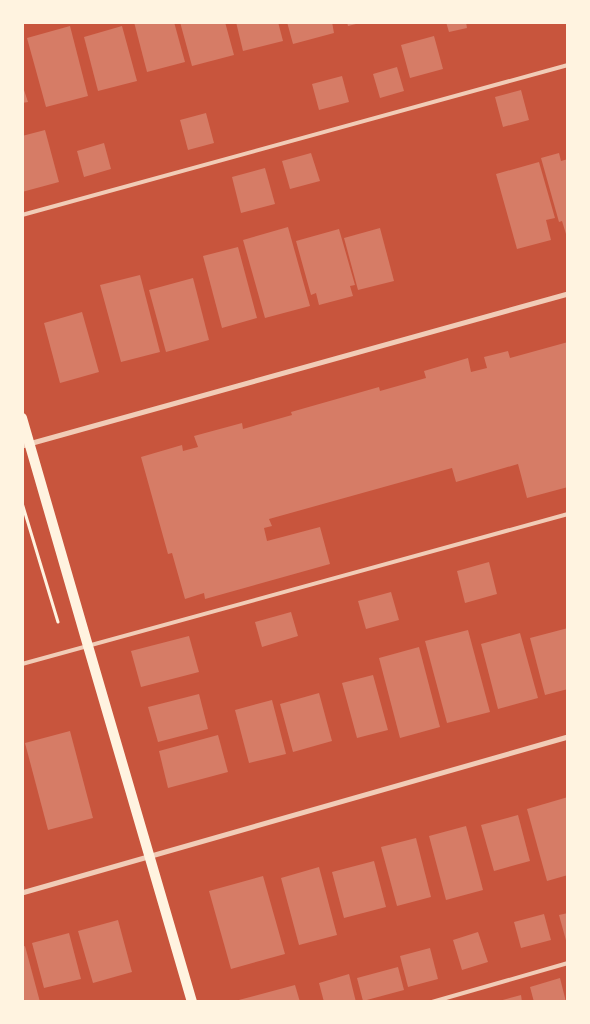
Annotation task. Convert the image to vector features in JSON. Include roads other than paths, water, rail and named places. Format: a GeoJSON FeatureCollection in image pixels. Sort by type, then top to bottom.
{"type":"FeatureCollection","features":[{"type":"Feature","properties":{"kind":"main road"},"geometry":{"type":"LineString","coordinates":[[22,418],[26,445],[88,646],[192,1002]]}},
{"type":"Feature","properties":{"kind":"street"},"geometry":{"type":"LineString","coordinates":[[26,445],[568,294]]}},
{"type":"Feature","properties":{"kind":"street"},"geometry":{"type":"LineString","coordinates":[[22,893],[568,737]]}},
{"type":"Feature","properties":{"kind":"lane"},"geometry":{"type":"LineString","coordinates":[[22,215],[568,64]]}},
{"type":"Feature","properties":{"kind":"lane"},"geometry":{"type":"LineString","coordinates":[[22,664],[568,514]]}},
{"type":"Feature","properties":{"kind":"lane"},"geometry":{"type":"LineString","coordinates":[[432,1002],[568,963]]}}]}
